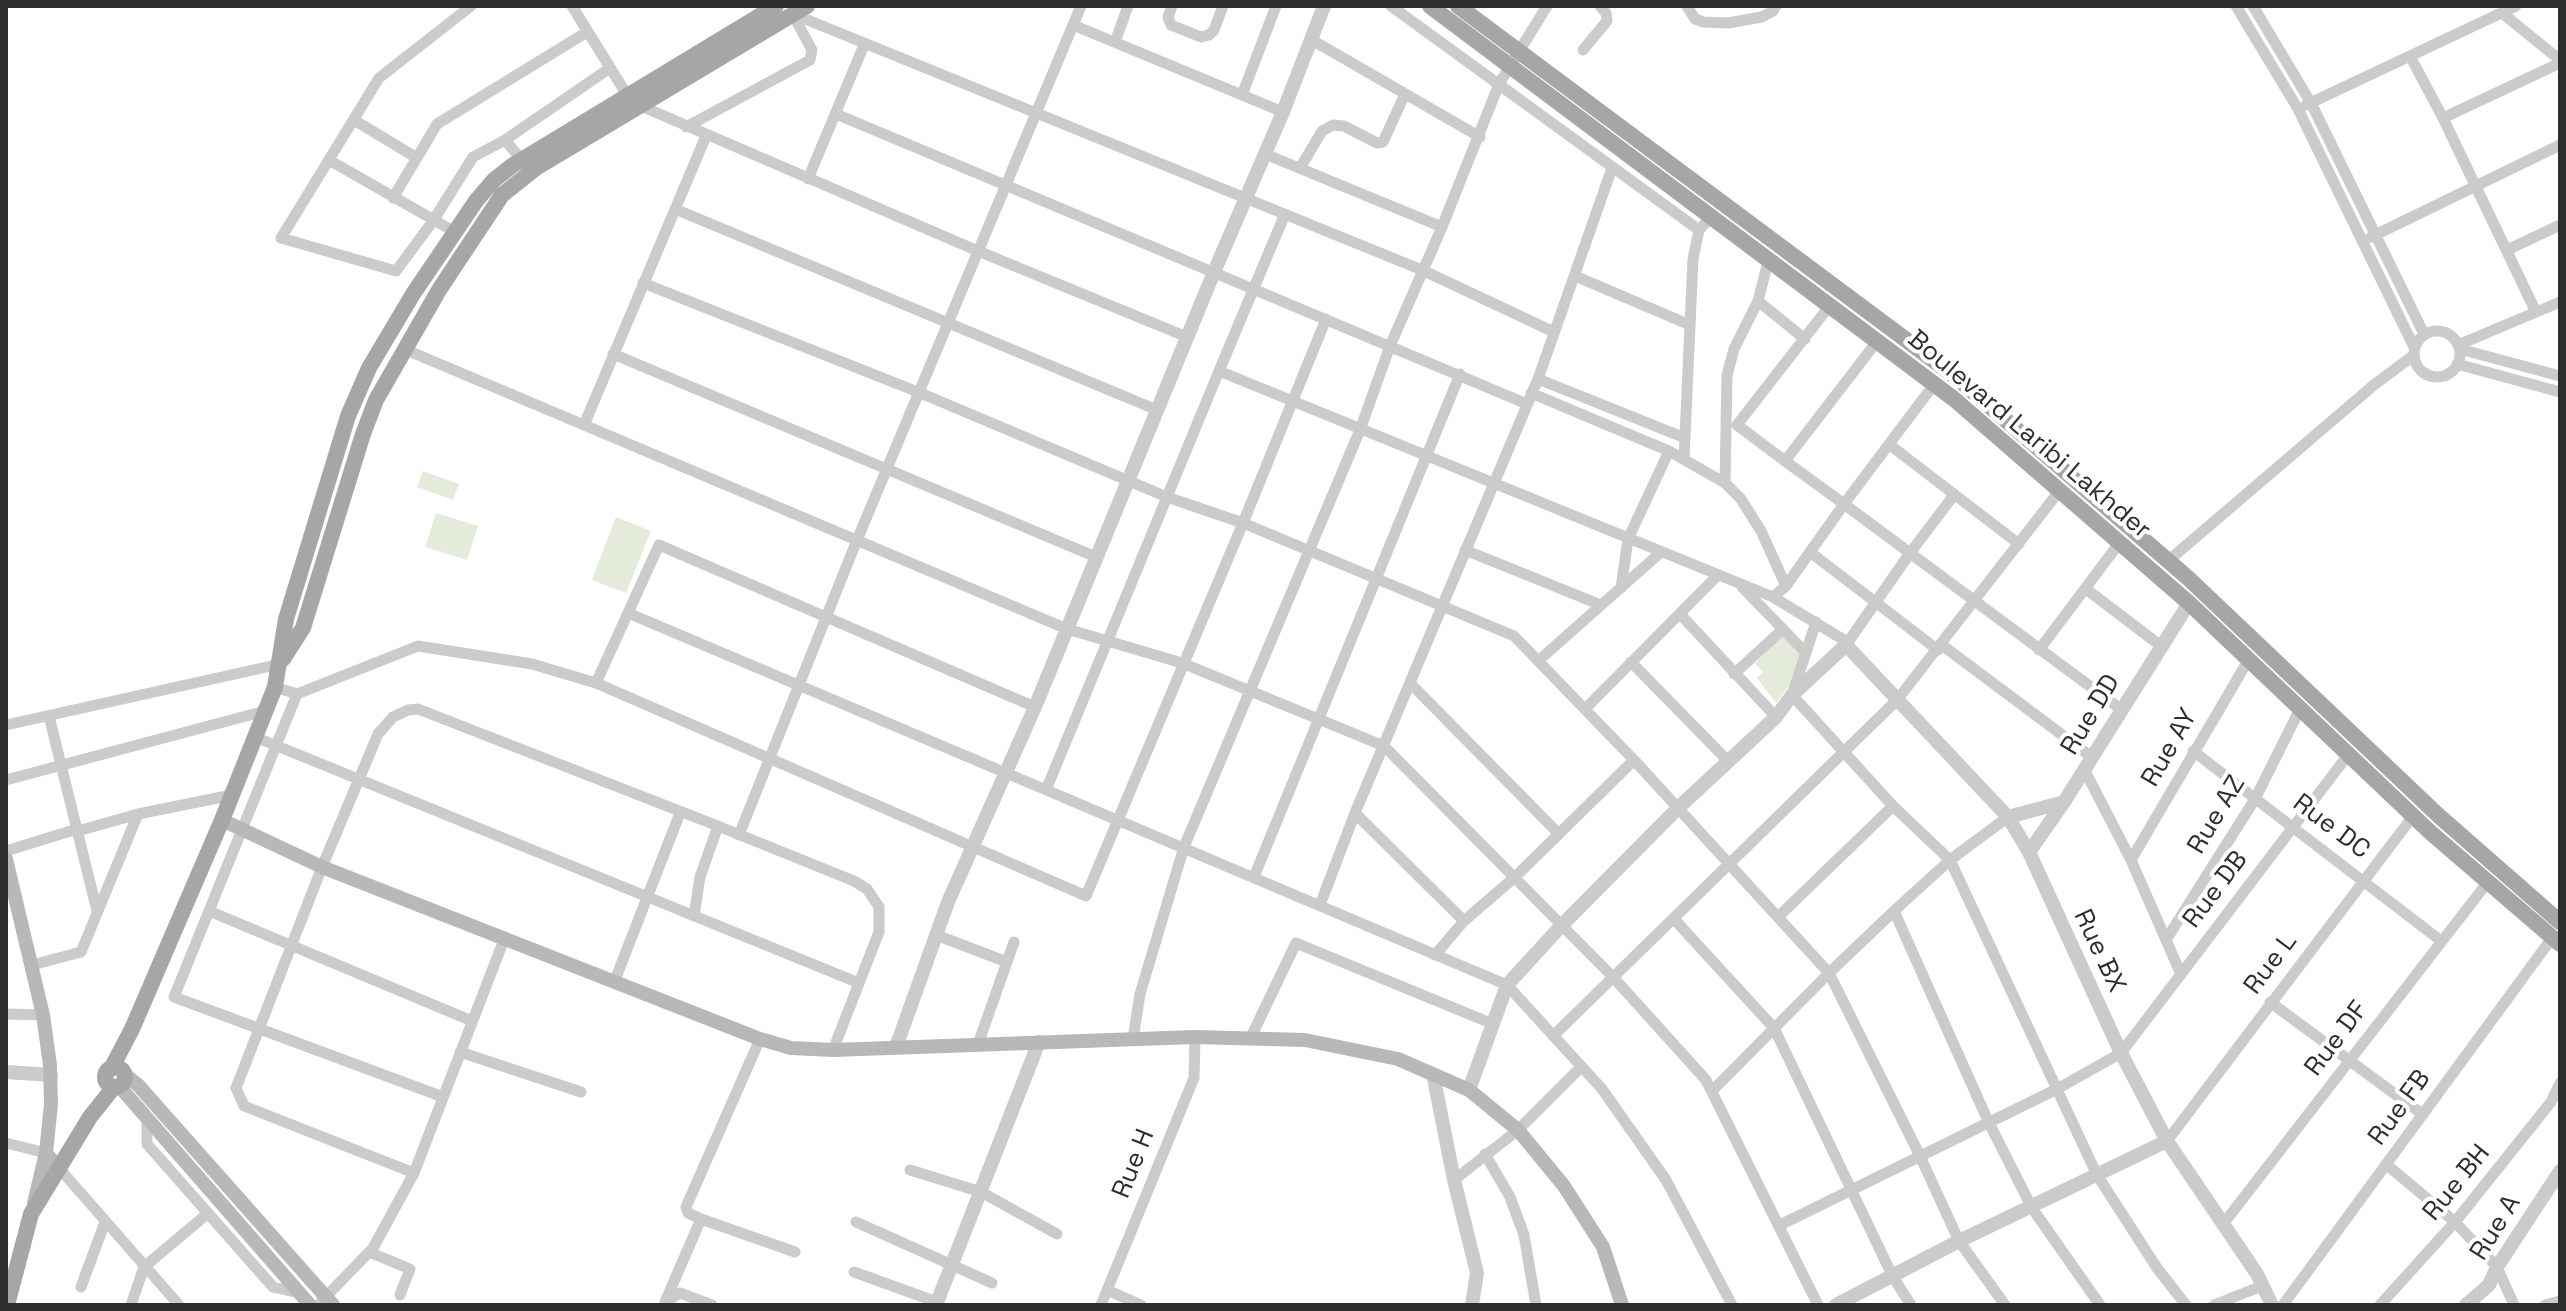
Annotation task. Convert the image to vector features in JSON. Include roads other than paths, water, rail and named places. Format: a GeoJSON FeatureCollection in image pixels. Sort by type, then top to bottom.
{"type":"FeatureCollection","features":[{"type":"Feature","properties":{"kind":"main road"},"geometry":{"type":"LineString","coordinates":[[280,664],[303,628],[376,400],[470,240],[502,195],[518,181],[776,6]]}},
{"type":"Feature","properties":{"kind":"main road","name":"Boulevard Laribi Lakhder"},"geometry":{"type":"LineString","coordinates":[[1430,6],[1515,59],[1926,352],[2168,561],[2249,659],[2300,709],[2413,816],[2556,941]]}},
{"type":"Feature","properties":{"kind":"main road","name":"Boulevard Laribi Lakhder"},"geometry":{"type":"LineString","coordinates":[[1458,6],[1515,59],[1712,216],[1935,383],[2120,542],[2194,596],[2560,922]]}},
{"type":"Feature","properties":{"kind":"main road"},"geometry":{"type":"LineString","coordinates":[[31,1214],[116,1077],[132,1029],[222,820],[275,687],[286,619],[348,416],[369,368],[385,342],[485,190],[521,159],[635,103],[796,9]]}},
{"type":"Feature","properties":{"kind":"main road"},"geometry":{"type":"LineString","coordinates":[[455,232],[470,240]]}},
{"type":"Feature","properties":{"kind":"main road"},"geometry":{"type":"LineString","coordinates":[[385,342],[404,349]]}},
{"type":"Feature","properties":{"kind":"main road"},"geometry":{"type":"LineString","coordinates":[[222,820],[322,867],[760,1039],[791,1048],[833,1050],[1195,1037],[1305,1040],[1398,1059],[1469,1090],[1518,1130],[1564,1186],[1603,1247],[1622,1305]]}},
{"type":"Feature","properties":{"kind":"main road"},"geometry":{"type":"LineString","coordinates":[[6,859],[43,1015],[51,1075],[46,1153],[7,1305]]}},
{"type":"Feature","properties":{"kind":"main road"},"geometry":{"type":"LineString","coordinates":[[116,1077],[147,1118],[310,1305]]}},
{"type":"Feature","properties":{"kind":"main road"},"geometry":{"type":"LineString","coordinates":[[116,1077],[147,1096],[326,1303]]}},
{"type":"Feature","properties":{"kind":"main road"},"geometry":{"type":"LineString","coordinates":[[46,1153],[59,1168]]}},
{"type":"Feature","properties":{"kind":"street"},"geometry":{"type":"LineString","coordinates":[[471,6],[379,78],[281,238],[396,271],[433,221],[473,157],[505,140],[610,68]]}},
{"type":"Feature","properties":{"kind":"street"},"geometry":{"type":"LineString","coordinates":[[572,6],[635,103],[706,136],[1187,337]]}},
{"type":"Feature","properties":{"kind":"street"},"geometry":{"type":"LineString","coordinates":[[739,835],[886,469],[1081,6]]}},
{"type":"Feature","properties":{"kind":"street"},"geometry":{"type":"LineString","coordinates":[[1115,42],[1128,6]]}},
{"type":"Feature","properties":{"kind":"street"},"geometry":{"type":"LineString","coordinates":[[1172,6],[1168,17],[1171,25],[1201,37],[1214,30],[1223,6]]}},
{"type":"Feature","properties":{"kind":"street"},"geometry":{"type":"LineString","coordinates":[[1242,95],[1276,6]]}},
{"type":"Feature","properties":{"kind":"street"},"geometry":{"type":"LineString","coordinates":[[896,1047],[948,902],[1035,707],[1283,112],[1324,6]]}},
{"type":"Feature","properties":{"kind":"street"},"geometry":{"type":"LineString","coordinates":[[1391,6],[1699,230]]}},
{"type":"Feature","properties":{"kind":"street"},"geometry":{"type":"LineString","coordinates":[[1133,1039],[1140,994],[1184,847],[1360,430],[1390,346],[1480,137],[1499,84],[1547,6]]}},
{"type":"Feature","properties":{"kind":"street"},"geometry":{"type":"LineString","coordinates":[[1583,50],[1607,21],[1606,13],[1600,6]]}},
{"type":"Feature","properties":{"kind":"street"},"geometry":{"type":"LineString","coordinates":[[1687,6],[1695,19],[1728,23],[1762,17],[1776,6]]}},
{"type":"Feature","properties":{"kind":"street"},"geometry":{"type":"LineString","coordinates":[[2236,6],[2298,109],[2364,241],[2414,352],[2418,368],[2429,376],[2448,374],[2457,364],[2459,347]]}},
{"type":"Feature","properties":{"kind":"street"},"geometry":{"type":"LineString","coordinates":[[2253,6],[2311,103],[2424,334]]}},
{"type":"Feature","properties":{"kind":"street"},"geometry":{"type":"LineString","coordinates":[[2298,109],[2516,6]]}},
{"type":"Feature","properties":{"kind":"street"},"geometry":{"type":"LineString","coordinates":[[686,127],[810,60],[812,50],[796,9]]}},
{"type":"Feature","properties":{"kind":"street"},"geometry":{"type":"LineString","coordinates":[[796,9],[864,45],[1422,270],[1554,332]]}},
{"type":"Feature","properties":{"kind":"street"},"geometry":{"type":"LineString","coordinates":[[2443,118],[2560,62],[2502,13]]}},
{"type":"Feature","properties":{"kind":"street"},"geometry":{"type":"LineString","coordinates":[[1073,25],[1283,112]]}},
{"type":"Feature","properties":{"kind":"street"},"geometry":{"type":"LineString","coordinates":[[393,198],[437,124],[587,32]]}},
{"type":"Feature","properties":{"kind":"street"},"geometry":{"type":"LineString","coordinates":[[1312,40],[1480,137]]}},
{"type":"Feature","properties":{"kind":"street"},"geometry":{"type":"LineString","coordinates":[[808,179],[864,45]]}},
{"type":"Feature","properties":{"kind":"street"},"geometry":{"type":"LineString","coordinates":[[2410,56],[2536,312]]}},
{"type":"Feature","properties":{"kind":"street"},"geometry":{"type":"LineString","coordinates":[[1300,168],[1322,131],[1333,125],[1344,126],[1377,143],[1383,142],[1405,94]]}},
{"type":"Feature","properties":{"kind":"street"},"geometry":{"type":"LineString","coordinates":[[836,114],[1390,346],[1669,451],[1725,483],[1741,499],[1786,586]]}},
{"type":"Feature","properties":{"kind":"street"},"geometry":{"type":"LineString","coordinates":[[354,120],[417,158]]}},
{"type":"Feature","properties":{"kind":"street"},"geometry":{"type":"LineString","coordinates":[[584,425],[706,136]]}},
{"type":"Feature","properties":{"kind":"street"},"geometry":{"type":"LineString","coordinates":[[505,140],[521,159]]}},
{"type":"Feature","properties":{"kind":"street"},"geometry":{"type":"LineString","coordinates":[[2364,241],[2560,145]]}},
{"type":"Feature","properties":{"kind":"street"},"geometry":{"type":"LineString","coordinates":[[1265,154],[1442,227]]}},
{"type":"Feature","properties":{"kind":"street"},"geometry":{"type":"LineString","coordinates":[[329,160],[455,232]]}},
{"type":"Feature","properties":{"kind":"street"},"geometry":{"type":"LineString","coordinates":[[1320,905],[1355,813],[1538,379],[1612,168]]}},
{"type":"Feature","properties":{"kind":"street"},"geometry":{"type":"LineString","coordinates":[[675,209],[1157,410]]}},
{"type":"Feature","properties":{"kind":"street"},"geometry":{"type":"LineString","coordinates":[[1046,790],[1285,214]]}},
{"type":"Feature","properties":{"kind":"street"},"geometry":{"type":"LineString","coordinates":[[1684,459],[1693,259],[1699,230],[1712,216]]}},
{"type":"Feature","properties":{"kind":"street"},"geometry":{"type":"LineString","coordinates":[[2507,250],[2560,225]]}},
{"type":"Feature","properties":{"kind":"street"},"geometry":{"type":"LineString","coordinates":[[1725,483],[1727,375],[1734,349],[1758,301],[1769,258]]}},
{"type":"Feature","properties":{"kind":"street"},"geometry":{"type":"LineString","coordinates":[[1575,276],[1690,325]]}},
{"type":"Feature","properties":{"kind":"street"},"geometry":{"type":"LineString","coordinates":[[643,283],[918,392],[1167,497],[1243,523],[1514,636],[1634,760],[1829,973],[1959,1241],[2005,1305]]}},
{"type":"Feature","properties":{"kind":"street"},"geometry":{"type":"LineString","coordinates":[[1758,301],[1805,339]]}},
{"type":"Feature","properties":{"kind":"street"},"geometry":{"type":"LineString","coordinates":[[2459,347],[2560,302]]}},
{"type":"Feature","properties":{"kind":"street"},"geometry":{"type":"LineString","coordinates":[[1831,304],[1737,425],[2122,710]]}},
{"type":"Feature","properties":{"kind":"street"},"geometry":{"type":"LineString","coordinates":[[275,687],[297,694],[418,646],[532,664],[596,683],[1086,896],[1326,319]]}},
{"type":"Feature","properties":{"kind":"street"},"geometry":{"type":"LineString","coordinates":[[2168,561],[2414,352],[2424,334],[2430,331],[2444,332],[2459,347],[2560,376]]}},
{"type":"Feature","properties":{"kind":"street"},"geometry":{"type":"LineString","coordinates":[[1785,461],[1878,340]]}},
{"type":"Feature","properties":{"kind":"street"},"geometry":{"type":"LineString","coordinates":[[404,349],[1067,629],[1182,663],[1384,746],[1613,977],[1713,1090],[1818,1305]]}},
{"type":"Feature","properties":{"kind":"street"},"geometry":{"type":"LineString","coordinates":[[613,354],[1096,557]]}},
{"type":"Feature","properties":{"kind":"street"},"geometry":{"type":"LineString","coordinates":[[2457,364],[2560,392]]}},
{"type":"Feature","properties":{"kind":"street"},"geometry":{"type":"LineString","coordinates":[[1219,371],[1773,597],[1844,640],[1846,645]]}},
{"type":"Feature","properties":{"kind":"street"},"geometry":{"type":"LineString","coordinates":[[1254,877],[1460,374]]}},
{"type":"Feature","properties":{"kind":"street"},"geometry":{"type":"LineString","coordinates":[[1538,379],[1685,438]]}},
{"type":"Feature","properties":{"kind":"street"},"geometry":{"type":"LineString","coordinates":[[1773,597],[1786,586],[1935,383]]}},
{"type":"Feature","properties":{"kind":"street"},"geometry":{"type":"LineString","coordinates":[[1890,445],[2019,544]]}},
{"type":"Feature","properties":{"kind":"street"},"geometry":{"type":"LineString","coordinates":[[1621,588],[1628,539],[1669,451]]}},
{"type":"Feature","properties":{"kind":"street"},"geometry":{"type":"LineString","coordinates":[[1553,1036],[1897,700],[2060,490]]}},
{"type":"Feature","properties":{"kind":"street"},"geometry":{"type":"LineString","coordinates":[[1469,1090],[1507,985],[1678,808],[1776,717],[1792,695],[1846,645],[1954,495]]}},
{"type":"Feature","properties":{"kind":"street"},"geometry":{"type":"LineString","coordinates":[[2039,650],[2120,542]]}},
{"type":"Feature","properties":{"kind":"street"},"geometry":{"type":"LineString","coordinates":[[596,683],[659,545],[1035,707]]}},
{"type":"Feature","properties":{"kind":"street"},"geometry":{"type":"LineString","coordinates":[[1465,550],[1601,605]]}},
{"type":"Feature","properties":{"kind":"street"},"geometry":{"type":"LineString","coordinates":[[1810,552],[1940,648],[2089,765],[2180,972]]}},
{"type":"Feature","properties":{"kind":"street"},"geometry":{"type":"LineString","coordinates":[[1538,661],[1660,553]]}},
{"type":"Feature","properties":{"kind":"street"},"geometry":{"type":"LineString","coordinates":[[1585,709],[1717,576]]}},
{"type":"Feature","properties":{"kind":"street"},"geometry":{"type":"LineString","coordinates":[[1738,584],[1806,653]]}},
{"type":"Feature","properties":{"kind":"street"},"geometry":{"type":"LineString","coordinates":[[2086,589],[2161,646]]}},
{"type":"Feature","properties":{"kind":"street","name":"Rue DD"},"geometry":{"type":"LineString","coordinates":[[2029,852],[2089,765],[2194,596]]}},
{"type":"Feature","properties":{"kind":"street"},"geometry":{"type":"LineString","coordinates":[[628,613],[1507,985],[1602,1089],[1666,1180],[1732,1305]]}},
{"type":"Feature","properties":{"kind":"street"},"geometry":{"type":"LineString","coordinates":[[1680,614],[1776,717]]}},
{"type":"Feature","properties":{"kind":"street"},"geometry":{"type":"LineString","coordinates":[[1792,695],[1816,622]]}},
{"type":"Feature","properties":{"kind":"street"},"geometry":{"type":"LineString","coordinates":[[1734,674],[1782,630]]}},
{"type":"Feature","properties":{"kind":"street","name":"Rue BX"},"geometry":{"type":"LineString","coordinates":[[1846,645],[2008,817],[2029,852],[2121,1053],[2167,1141],[2224,1223],[2272,1305]]}},
{"type":"Feature","properties":{"kind":"street","name":"Rue AY"},"geometry":{"type":"LineString","coordinates":[[2131,860],[2249,659]]}},
{"type":"Feature","properties":{"kind":"street"},"geometry":{"type":"LineString","coordinates":[[1631,662],[1728,761]]}},
{"type":"Feature","properties":{"kind":"street"},"geometry":{"type":"LineString","coordinates":[[6,725],[280,664]]}},
{"type":"Feature","properties":{"kind":"street"},"geometry":{"type":"LineString","coordinates":[[1410,683],[1559,834]]}},
{"type":"Feature","properties":{"kind":"street"},"geometry":{"type":"LineString","coordinates":[[297,694],[174,997],[443,1097]]}},
{"type":"Feature","properties":{"kind":"street"},"geometry":{"type":"LineString","coordinates":[[1792,695],[1893,806],[1950,860],[2097,1175],[2157,1268],[2186,1305]]}},
{"type":"Feature","properties":{"kind":"street"},"geometry":{"type":"LineString","coordinates":[[414,1173],[244,1106],[236,1088],[322,867],[382,728],[401,713],[418,709],[854,881],[872,893],[879,907],[880,924],[833,1050]]}},
{"type":"Feature","properties":{"kind":"street","name":"Rue AZ"},"geometry":{"type":"LineString","coordinates":[[2166,940],[2255,799],[2300,709]]}},
{"type":"Feature","properties":{"kind":"street"},"geometry":{"type":"LineString","coordinates":[[6,780],[265,711]]}},
{"type":"Feature","properties":{"kind":"street"},"geometry":{"type":"LineString","coordinates":[[49,716],[97,911]]}},
{"type":"Feature","properties":{"kind":"street"},"geometry":{"type":"LineString","coordinates":[[255,737],[859,983]]}},
{"type":"Feature","properties":{"kind":"street","name":"Rue DC"},"geometry":{"type":"LineString","coordinates":[[2193,751],[2440,940]]}},
{"type":"Feature","properties":{"kind":"street","name":"Rue DB"},"geometry":{"type":"LineString","coordinates":[[2121,1053],[2348,755]]}},
{"type":"Feature","properties":{"kind":"street"},"geometry":{"type":"LineString","coordinates":[[1435,955],[1464,921],[1515,877],[1634,760]]}},
{"type":"Feature","properties":{"kind":"street"},"geometry":{"type":"LineString","coordinates":[[6,851],[138,814],[232,795]]}},
{"type":"Feature","properties":{"kind":"street"},"geometry":{"type":"LineString","coordinates":[[1713,1090],[1829,973],[1950,860],[2008,817],[2064,802]]}},
{"type":"Feature","properties":{"kind":"street"},"geometry":{"type":"LineString","coordinates":[[1779,916],[1893,806]]}},
{"type":"Feature","properties":{"kind":"street"},"geometry":{"type":"LineString","coordinates":[[615,980],[680,813]]}},
{"type":"Feature","properties":{"kind":"street"},"geometry":{"type":"LineString","coordinates":[[1355,813],[1464,921]]}},
{"type":"Feature","properties":{"kind":"street"},"geometry":{"type":"LineString","coordinates":[[32,965],[81,952],[138,814]]}},
{"type":"Feature","properties":{"kind":"street","name":"Rue L"},"geometry":{"type":"LineString","coordinates":[[2167,1141],[2413,816]]}},
{"type":"Feature","properties":{"kind":"street"},"geometry":{"type":"LineString","coordinates":[[694,916],[700,877],[718,826]]}},
{"type":"Feature","properties":{"kind":"street","name":"Rue DF"},"geometry":{"type":"LineString","coordinates":[[2224,1223],[2487,883]]}},
{"type":"Feature","properties":{"kind":"street"},"geometry":{"type":"LineString","coordinates":[[209,911],[472,1021]]}},
{"type":"Feature","properties":{"kind":"street"},"geometry":{"type":"LineString","coordinates":[[1894,911],[1989,1123],[2032,1208],[2100,1305]]}},
{"type":"Feature","properties":{"kind":"street"},"geometry":{"type":"LineString","coordinates":[[1674,919],[1774,1028],[1893,1277],[1911,1305]]}},
{"type":"Feature","properties":{"kind":"street"},"geometry":{"type":"LineString","coordinates":[[936,935],[1007,962]]}},
{"type":"Feature","properties":{"kind":"street"},"geometry":{"type":"LineString","coordinates":[[326,1303],[381,1236],[414,1173],[505,937]]}},
{"type":"Feature","properties":{"kind":"street","name":"Rue FB"},"geometry":{"type":"LineString","coordinates":[[2283,1305],[2422,1114],[2556,941]]}},
{"type":"Feature","properties":{"kind":"street"},"geometry":{"type":"LineString","coordinates":[[978,1044],[1014,942]]}},
{"type":"Feature","properties":{"kind":"street"},"geometry":{"type":"LineString","coordinates":[[1250,1039],[1296,943],[1493,1024]]}},
{"type":"Feature","properties":{"kind":"street"},"geometry":{"type":"LineString","coordinates":[[2270,1002],[2422,1114]]}},
{"type":"Feature","properties":{"kind":"street"},"geometry":{"type":"LineString","coordinates":[[6,1014],[43,1015]]}},
{"type":"Feature","properties":{"kind":"street","name":"Rue H"},"geometry":{"type":"LineString","coordinates":[[1101,1305],[1194,1078],[1195,1037]]}},
{"type":"Feature","properties":{"kind":"street"},"geometry":{"type":"LineString","coordinates":[[760,1039],[686,1207],[688,1213],[701,1219],[795,1252]]}},
{"type":"Feature","properties":{"kind":"street"},"geometry":{"type":"LineString","coordinates":[[854,1272],[936,1304],[1039,1042]]}},
{"type":"Feature","properties":{"kind":"street"},"geometry":{"type":"LineString","coordinates":[[460,1052],[581,1092]]}},
{"type":"Feature","properties":{"kind":"street"},"geometry":{"type":"LineString","coordinates":[[1780,1225],[2057,1089],[2121,1053]]}},
{"type":"Feature","properties":{"kind":"street"},"geometry":{"type":"LineString","coordinates":[[1454,1180],[1518,1130],[1581,1067]]}},
{"type":"Feature","properties":{"kind":"street"},"geometry":{"type":"LineString","coordinates":[[6,1072],[51,1075]]}},
{"type":"Feature","properties":{"kind":"street"},"geometry":{"type":"LineString","coordinates":[[1433,1074],[1477,1273],[1472,1305]]}},
{"type":"Feature","properties":{"kind":"street","name":"Rue BH"},"geometry":{"type":"LineString","coordinates":[[2380,1305],[2455,1222],[2551,1102],[2560,1083]]}},
{"type":"Feature","properties":{"kind":"street"},"geometry":{"type":"LineString","coordinates":[[147,1118],[147,1144],[207,1214],[273,1287],[299,1293]]}},
{"type":"Feature","properties":{"kind":"street"},"geometry":{"type":"LineString","coordinates":[[1836,1305],[1959,1241],[2167,1141]]}},
{"type":"Feature","properties":{"kind":"street"},"geometry":{"type":"LineString","coordinates":[[6,1143],[46,1153]]}},
{"type":"Feature","properties":{"kind":"street"},"geometry":{"type":"LineString","coordinates":[[1485,1154],[1510,1197],[1524,1235],[1536,1305]]}},
{"type":"Feature","properties":{"kind":"street"},"geometry":{"type":"LineString","coordinates":[[2386,1164],[2455,1222],[2497,1267],[2514,1305]]}},
{"type":"Feature","properties":{"kind":"street"},"geometry":{"type":"LineString","coordinates":[[59,1168],[179,1305]]}},
{"type":"Feature","properties":{"kind":"street"},"geometry":{"type":"LineString","coordinates":[[910,1170],[981,1192],[1057,1234]]}},
{"type":"Feature","properties":{"kind":"street","name":"Rue A"},"geometry":{"type":"LineString","coordinates":[[2466,1305],[2489,1285],[2497,1267],[2560,1171]]}},
{"type":"Feature","properties":{"kind":"street"},"geometry":{"type":"LineString","coordinates":[[131,1305],[144,1267],[207,1214]]}},
{"type":"Feature","properties":{"kind":"street"},"geometry":{"type":"LineString","coordinates":[[663,1304],[701,1219]]}},
{"type":"Feature","properties":{"kind":"street"},"geometry":{"type":"LineString","coordinates":[[81,1287],[105,1222]]}},
{"type":"Feature","properties":{"kind":"street"},"geometry":{"type":"LineString","coordinates":[[856,1222],[992,1283]]}},
{"type":"Feature","properties":{"kind":"street"},"geometry":{"type":"LineString","coordinates":[[369,1252],[410,1269],[400,1295]]}},
{"type":"Feature","properties":{"kind":"street"},"geometry":{"type":"LineString","coordinates":[[2214,1305],[2262,1286]]}},
{"type":"Feature","properties":{"kind":"street"},"geometry":{"type":"LineString","coordinates":[[1107,1290],[1141,1305]]}},
{"type":"Feature","properties":{"kind":"street"},"geometry":{"type":"LineString","coordinates":[[663,1304],[680,1293],[712,1305]]}},
{"type":"Feature","properties":{"kind":"street"},"geometry":{"type":"LineString","coordinates":[[2545,1305],[2560,1301]]}}]}
